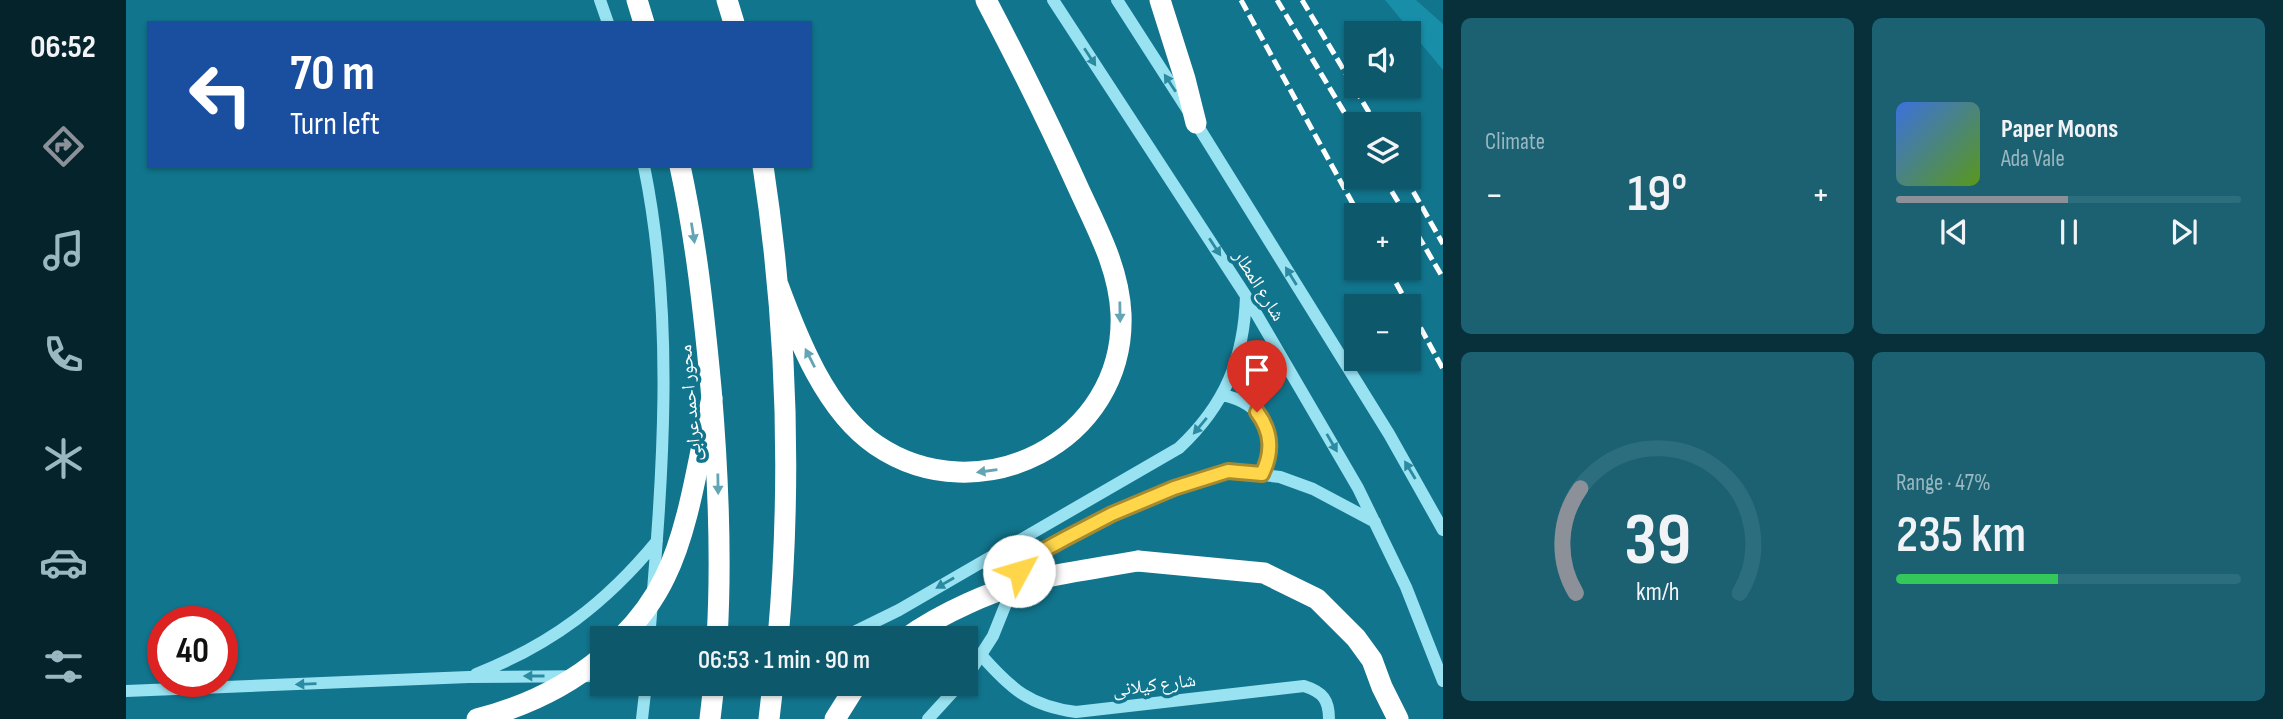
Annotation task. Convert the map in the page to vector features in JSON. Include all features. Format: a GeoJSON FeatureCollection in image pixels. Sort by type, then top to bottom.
{"type":"FeatureCollection","features":[{"type":"Feature","properties":{"kind":"highway"},"geometry":{"type":"LineString","coordinates":[[637,0],[643,21]]}},
{"type":"Feature","properties":{"kind":"highway"},"geometry":{"type":"LineString","coordinates":[[727,0],[733,21]]}},
{"type":"Feature","properties":{"kind":"highway"},"geometry":{"type":"LineString","coordinates":[[778,285],[800,338],[840,410],[856,429],[895,457],[918,466],[966,473],[1014,465],[1057,443],[1076,427],[1091,408],[1104,388],[1119,341],[1121,317],[1114,268],[1068,164],[986,0]]}},
{"type":"Feature","properties":{"kind":"highway"},"geometry":{"type":"LineString","coordinates":[[1160,0],[1196,123]]}},
{"type":"Feature","properties":{"kind":"highway","name":"محور احمد عرابى"},"geometry":{"type":"LineString","coordinates":[[680,168],[697,261],[712,398],[719,519],[717,626]]}},
{"type":"Feature","properties":{"kind":"highway"},"geometry":{"type":"LineString","coordinates":[[762,168],[778,285],[786,442],[785,521],[779,626]]}},
{"type":"Feature","properties":{"kind":"highway"},"geometry":{"type":"LineString","coordinates":[[630,626],[665,577],[675,551],[684,523],[712,398]]}},
{"type":"Feature","properties":{"kind":"highway"},"geometry":{"type":"LineString","coordinates":[[925,626],[939,617],[988,596],[1035,580],[1138,561],[1264,573],[1317,599],[1356,638],[1372,660],[1397,716]]}},
{"type":"Feature","properties":{"kind":"highway"},"geometry":{"type":"LineString","coordinates":[[477,719],[533,701],[590,667]]}},
{"type":"Feature","properties":{"kind":"highway"},"geometry":{"type":"LineString","coordinates":[[710,719],[713,696]]}},
{"type":"Feature","properties":{"kind":"highway"},"geometry":{"type":"LineString","coordinates":[[769,719],[772,696]]}},
{"type":"Feature","properties":{"kind":"highway"},"geometry":{"type":"LineString","coordinates":[[835,719],[850,696]]}},
{"type":"Feature","properties":{"kind":"street"},"geometry":{"type":"LineString","coordinates":[[600,0],[607,21]]}},
{"type":"Feature","properties":{"kind":"street","name":"شارع المطار"},"geometry":{"type":"LineString","coordinates":[[1053,0],[1246,296],[1358,488],[1427,637],[1443,681]]}},
{"type":"Feature","properties":{"kind":"street","name":"شارع المطار"},"geometry":{"type":"LineString","coordinates":[[1117,0],[1389,434],[1443,530]]}},
{"type":"Feature","properties":{"kind":"street"},"geometry":{"type":"LineString","coordinates":[[644,168],[656,242],[662,307],[663,411],[650,626]]}},
{"type":"Feature","properties":{"kind":"street"},"geometry":{"type":"LineString","coordinates":[[866,626],[899,610],[1179,448],[1203,424],[1232,375],[1245,322],[1246,296]]}},
{"type":"Feature","properties":{"kind":"street"},"geometry":{"type":"LineString","coordinates":[[1222,395],[1247,403],[1265,423],[1270,449],[1262,474]]}},
{"type":"Feature","properties":{"kind":"street"},"geometry":{"type":"LineString","coordinates":[[978,660],[993,636],[1019,571],[1044,550],[1112,514],[1174,488],[1228,471],[1262,474],[1296,482],[1376,523]]}},
{"type":"Feature","properties":{"kind":"street"},"geometry":{"type":"LineString","coordinates":[[469,677],[530,650],[586,613],[612,591],[657,541]]}},
{"type":"Feature","properties":{"kind":"street","name":"شارع كيلانى"},"geometry":{"type":"LineString","coordinates":[[981,655],[1006,683],[1021,695],[1038,704],[1057,709],[1076,712],[1304,686],[1319,691],[1328,703],[1329,719]]}},
{"type":"Feature","properties":{"kind":"street"},"geometry":{"type":"LineString","coordinates":[[126,691],[469,677],[590,676]]}},
{"type":"Feature","properties":{"kind":"street"},"geometry":{"type":"LineString","coordinates":[[642,719],[645,696]]}},
{"type":"Feature","properties":{"kind":"street"},"geometry":{"type":"LineString","coordinates":[[928,719],[949,696]]}},
{"type":"Feature","properties":{"kind":"shaded area"},"geometry":{"type":"Polygon","coordinates":[[[1385,0],[1416,0],[1443,24],[1443,70],[1421,43],[1421,21],[1402,21],[1385,0]]]}},
{"type":"Feature","properties":{"kind":"railway"},"geometry":{"type":"LineString","coordinates":[[1241,0],[1352,203]]}},
{"type":"Feature","properties":{"kind":"railway"},"geometry":{"type":"LineString","coordinates":[[1277,0],[1344,112]]}},
{"type":"Feature","properties":{"kind":"railway"},"geometry":{"type":"LineString","coordinates":[[1302,0],[1369,112]]}},
{"type":"Feature","properties":{"kind":"railway"},"geometry":{"type":"LineString","coordinates":[[1390,189],[1399,203]]}},
{"type":"Feature","properties":{"kind":"railway"},"geometry":{"type":"LineString","coordinates":[[1412,189],[1443,244]]}},
{"type":"Feature","properties":{"kind":"railway"},"geometry":{"type":"LineString","coordinates":[[1421,240],[1443,278]]}},
{"type":"Feature","properties":{"kind":"railway"},"geometry":{"type":"LineString","coordinates":[[1395,280],[1443,369]]}},
{"type":"Feature","properties":{"kind":"route"},"geometry":{"type":"LineString","coordinates":[[1019,571],[1044,550],[1066,538],[1112,514],[1174,488],[1228,471],[1262,474],[1268,462],[1269,435],[1257,412]]}}]}
